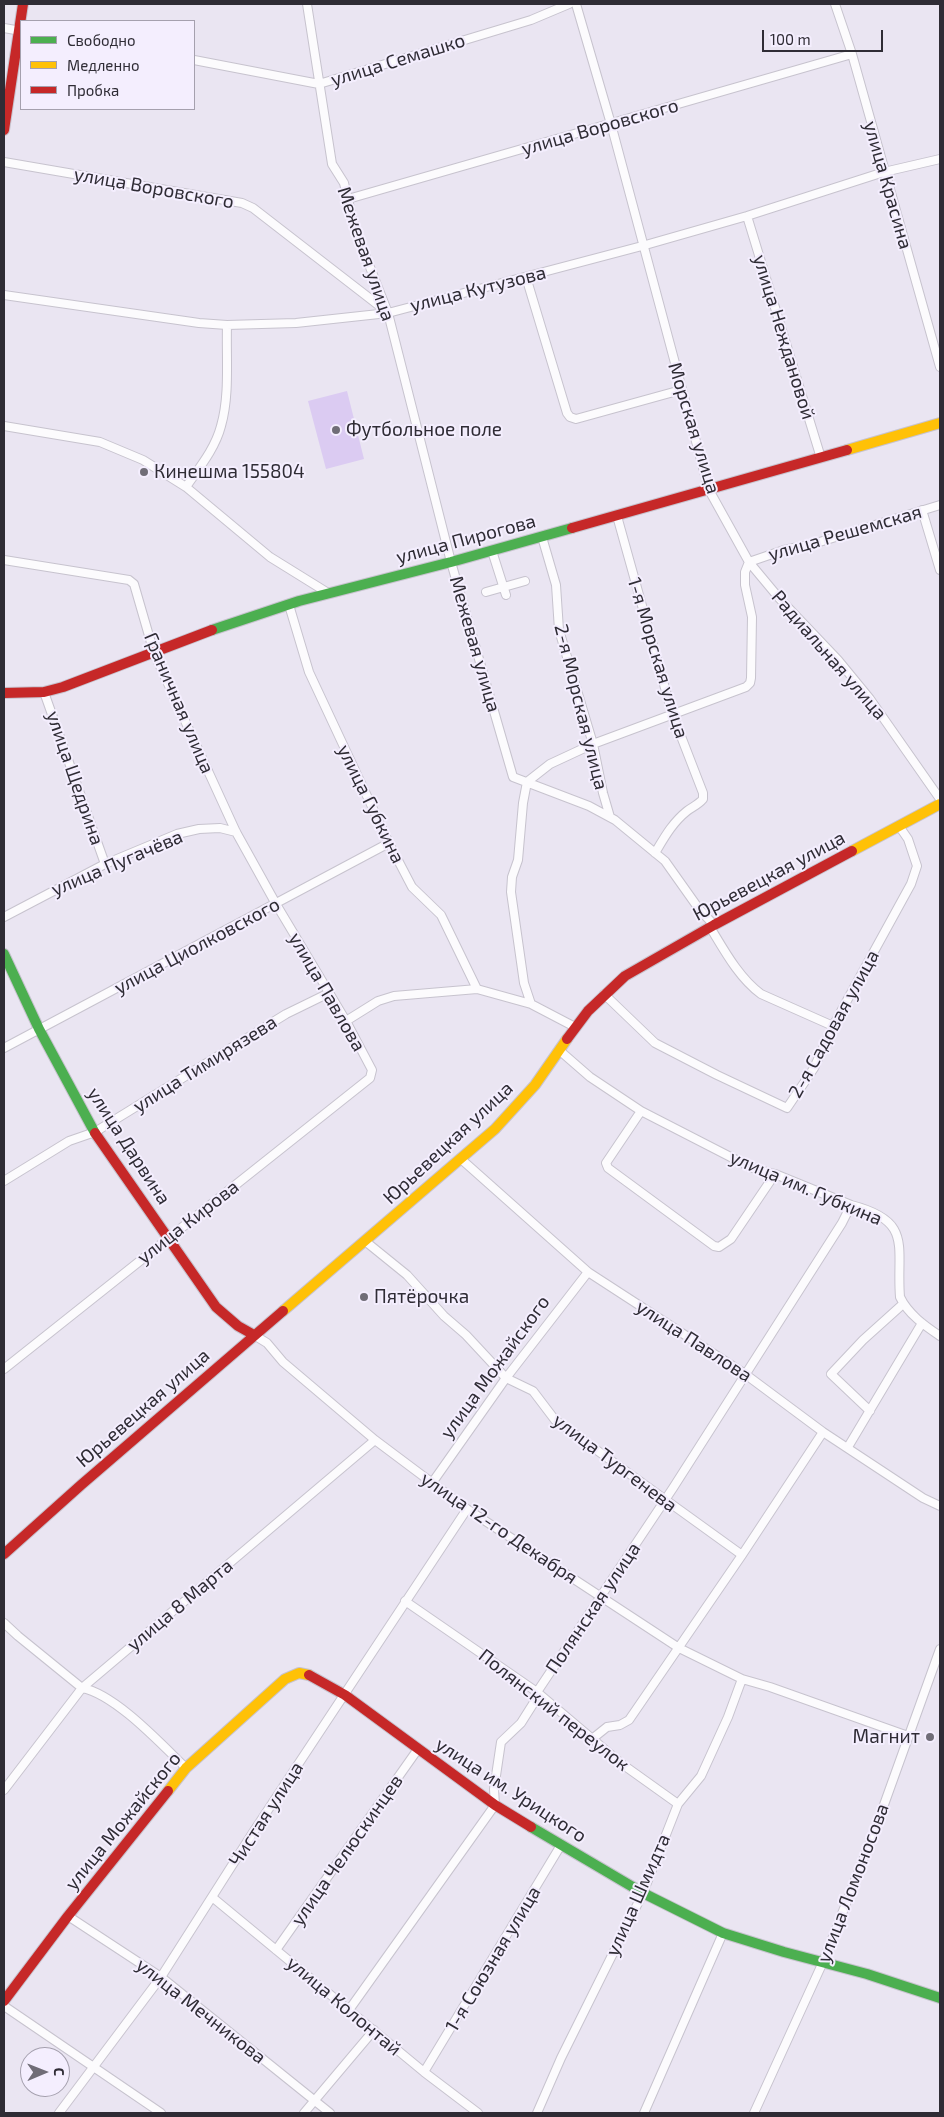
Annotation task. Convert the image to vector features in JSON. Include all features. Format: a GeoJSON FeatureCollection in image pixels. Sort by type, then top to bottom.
{"type":"FeatureCollection","features":[{"type":"Feature","properties":{"kind":"street"},"geometry":{"type":"LineString","coordinates":[[21,20],[23,4]]}},
{"type":"Feature","properties":{"kind":"street","name":"Межевая улица"},"geometry":{"type":"LineString","coordinates":[[307,4],[332,164],[344,183],[355,229],[388,313],[451,562],[513,777],[589,806],[610,817],[665,862],[712,926],[724,950],[751,987],[761,994],[833,1026]]}},
{"type":"Feature","properties":{"kind":"street","name":"улица Семашко"},"geometry":{"type":"LineString","coordinates":[[195,60],[319,84],[531,20],[569,4]]}},
{"type":"Feature","properties":{"kind":"street","name":"Морская улица"},"geometry":{"type":"LineString","coordinates":[[576,4],[611,124],[642,246],[709,490],[750,562]]}},
{"type":"Feature","properties":{"kind":"street","name":"улица Красина"},"geometry":{"type":"LineString","coordinates":[[835,4],[852,54],[940,367]]}},
{"type":"Feature","properties":{"kind":"street"},"geometry":{"type":"LineString","coordinates":[[4,28],[20,31],[4,130]]}},
{"type":"Feature","properties":{"kind":"street","name":"улица Воровского"},"geometry":{"type":"LineString","coordinates":[[348,200],[852,54]]}},
{"type":"Feature","properties":{"kind":"street","name":"улица Кутузова"},"geometry":{"type":"LineString","coordinates":[[4,295],[199,323],[227,325],[296,323],[388,313],[642,246],[747,216],[884,172],[940,159]]}},
{"type":"Feature","properties":{"kind":"street","name":"улица Воровского"},"geometry":{"type":"LineString","coordinates":[[4,162],[242,203],[253,208],[388,313]]}},
{"type":"Feature","properties":{"kind":"street","name":"улица Неждановой"},"geometry":{"type":"LineString","coordinates":[[747,216],[821,458]]}},
{"type":"Feature","properties":{"kind":"street"},"geometry":{"type":"LineString","coordinates":[[526,277],[566,413],[570,417],[576,419],[681,390]]}},
{"type":"Feature","properties":{"kind":"street"},"geometry":{"type":"LineString","coordinates":[[186,487],[210,454],[221,427],[226,398],[227,325]]}},
{"type":"Feature","properties":{"kind":"street","name":"улица Пирогова"},"geometry":{"type":"LineString","coordinates":[[4,693],[44,692],[76,683],[226,625],[328,593],[492,551],[940,423]]}},
{"type":"Feature","properties":{"kind":"street"},"geometry":{"type":"LineString","coordinates":[[4,426],[100,442],[144,460],[186,487],[270,557],[328,593]]}},
{"type":"Feature","properties":{"kind":"street","name":"улица Решемская"},"geometry":{"type":"LineString","coordinates":[[750,562],[784,550],[813,544],[940,505]]}},
{"type":"Feature","properties":{"kind":"street"},"geometry":{"type":"LineString","coordinates":[[922,510],[940,570]]}},
{"type":"Feature","properties":{"kind":"street","name":"1-я Морская улица"},"geometry":{"type":"LineString","coordinates":[[617,516],[672,713],[703,793],[703,799],[671,827],[656,853]]}},
{"type":"Feature","properties":{"kind":"street","name":"2-я Морская улица"},"geometry":{"type":"LineString","coordinates":[[542,537],[556,585],[560,630],[593,744],[610,817]]}},
{"type":"Feature","properties":{"kind":"street"},"geometry":{"type":"LineString","coordinates":[[492,551],[505,591]]}},
{"type":"Feature","properties":{"kind":"street","name":"Граничная улица"},"geometry":{"type":"LineString","coordinates":[[4,560],[132,581],[154,653],[236,832]]}},
{"type":"Feature","properties":{"kind":"street"},"geometry":{"type":"LineString","coordinates":[[531,1004],[524,983],[511,892],[512,877],[518,860],[523,803],[527,782],[550,764],[593,744],[746,687],[750,683],[752,617],[744,572],[750,562]]}},
{"type":"Feature","properties":{"kind":"street","name":"Радиальная улица"},"geometry":{"type":"LineString","coordinates":[[750,562],[779,598],[838,660],[870,699],[940,799]]}},
{"type":"Feature","properties":{"kind":"street"},"geometry":{"type":"LineString","coordinates":[[486,592],[505,591],[525,581]]}},
{"type":"Feature","properties":{"kind":"street","name":"улица Губкина"},"geometry":{"type":"LineString","coordinates":[[289,605],[314,685],[389,843],[412,888],[441,916],[477,990]]}},
{"type":"Feature","properties":{"kind":"street","name":"улица Щедрина"},"geometry":{"type":"LineString","coordinates":[[44,692],[105,864]]}},
{"type":"Feature","properties":{"kind":"street","name":"Юрьевецкая улица"},"geometry":{"type":"LineString","coordinates":[[4,1554],[254,1335],[461,1159],[515,1109],[535,1085],[575,1028],[604,994],[635,970],[712,926],[940,804]]}},
{"type":"Feature","properties":{"kind":"street","name":"2-я Садовая улица"},"geometry":{"type":"LineString","coordinates":[[604,994],[655,1043],[786,1108],[814,1068],[833,1026],[911,884],[917,866],[908,840],[899,826]]}},
{"type":"Feature","properties":{"kind":"street","name":"улица Пугачёва"},"geometry":{"type":"LineString","coordinates":[[4,917],[105,864],[178,834],[199,829],[220,828],[236,832]]}},
{"type":"Feature","properties":{"kind":"street","name":"улица Павлова"},"geometry":{"type":"LineString","coordinates":[[236,832],[276,904],[346,1021],[372,1070],[372,1074]]}},
{"type":"Feature","properties":{"kind":"street","name":"улица Циолковского"},"geometry":{"type":"LineString","coordinates":[[4,1048],[389,843]]}},
{"type":"Feature","properties":{"kind":"street","name":"улица Дарвина"},"geometry":{"type":"LineString","coordinates":[[4,954],[39,1029],[95,1132],[216,1307],[238,1326],[254,1335]]}},
{"type":"Feature","properties":{"kind":"street"},"geometry":{"type":"LineString","coordinates":[[346,1021],[378,1001],[394,996],[477,990],[531,1004],[575,1028]]}},
{"type":"Feature","properties":{"kind":"street","name":"улица Тимирязева"},"geometry":{"type":"LineString","coordinates":[[4,1181],[69,1141],[95,1132],[286,1014],[330,993]]}},
{"type":"Feature","properties":{"kind":"street","name":"улица им. Губкина"},"geometry":{"type":"LineString","coordinates":[[558,1050],[590,1077],[641,1110],[752,1168],[775,1174],[878,1215],[890,1223],[897,1232],[901,1248],[900,1297],[903,1304]]}},
{"type":"Feature","properties":{"kind":"street","name":"улица Кирова"},"geometry":{"type":"LineString","coordinates":[[4,1369],[370,1078],[372,1074]]}},
{"type":"Feature","properties":{"kind":"street"},"geometry":{"type":"LineString","coordinates":[[641,1110],[606,1163],[608,1168],[714,1246],[720,1247],[731,1239],[775,1174]]}},
{"type":"Feature","properties":{"kind":"street","name":"улица Павлова"},"geometry":{"type":"LineString","coordinates":[[461,1159],[588,1272],[745,1374],[824,1432],[923,1498],[940,1506]]}},
{"type":"Feature","properties":{"kind":"street","name":"Полянская улица"},"geometry":{"type":"LineString","coordinates":[[495,1805],[494,1789],[501,1742],[521,1723],[533,1704],[537,1692],[664,1500],[842,1223],[851,1205]]}},
{"type":"Feature","properties":{"kind":"street","name":"улица Тургенева"},"geometry":{"type":"LineString","coordinates":[[365,1241],[407,1275],[444,1316],[506,1378],[534,1391],[555,1420],[742,1555]]}},
{"type":"Feature","properties":{"kind":"street","name":"улица Можайского"},"geometry":{"type":"LineString","coordinates":[[432,1483],[506,1378],[588,1272]]}},
{"type":"Feature","properties":{"kind":"street"},"geometry":{"type":"LineString","coordinates":[[870,1411],[831,1374],[863,1340],[903,1304],[922,1323],[940,1336]]}},
{"type":"Feature","properties":{"kind":"street"},"geometry":{"type":"LineString","coordinates":[[848,1447],[922,1323]]}},
{"type":"Feature","properties":{"kind":"street","name":"улица 12-го Декабря"},"geometry":{"type":"LineString","coordinates":[[254,1335],[262,1338],[283,1362],[375,1440],[467,1510],[679,1648],[742,1679],[770,1687],[908,1736]]}},
{"type":"Feature","properties":{"kind":"street"},"geometry":{"type":"LineString","coordinates":[[592,1739],[607,1727],[620,1725],[629,1720],[824,1432]]}},
{"type":"Feature","properties":{"kind":"street","name":"улица 8 Марта"},"geometry":{"type":"LineString","coordinates":[[4,1790],[82,1688],[375,1440]]}},
{"type":"Feature","properties":{"kind":"street","name":"Чистая улица"},"geometry":{"type":"LineString","coordinates":[[60,2113],[161,1977],[405,1600],[467,1510]]}},
{"type":"Feature","properties":{"kind":"street","name":"Полянский переулок"},"geometry":{"type":"LineString","coordinates":[[405,1600],[537,1692],[622,1764],[678,1804]]}},
{"type":"Feature","properties":{"kind":"street"},"geometry":{"type":"LineString","coordinates":[[4,1622],[82,1688],[94,1690],[109,1699],[146,1730],[186,1768]]}},
{"type":"Feature","properties":{"kind":"street","name":"улица Ломоносова"},"geometry":{"type":"LineString","coordinates":[[754,2113],[823,1962],[876,1827],[940,1649]]}},
{"type":"Feature","properties":{"kind":"street","name":"улица им. Урицкого"},"geometry":{"type":"LineString","coordinates":[[285,1679],[299,1673],[314,1676],[345,1695],[495,1805],[643,1893],[723,1932],[784,1952],[868,1974],[940,1998]]}},
{"type":"Feature","properties":{"kind":"street","name":"улица Можайского"},"geometry":{"type":"LineString","coordinates":[[4,2001],[68,1916],[186,1768],[285,1679]]}},
{"type":"Feature","properties":{"kind":"street","name":"улица Шмидта"},"geometry":{"type":"LineString","coordinates":[[537,2113],[561,2058],[643,1893],[678,1804],[701,1776],[728,1717],[742,1679]]}},
{"type":"Feature","properties":{"kind":"street","name":"улица Челюскинцев"},"geometry":{"type":"LineString","coordinates":[[276,1950],[418,1749]]}},
{"type":"Feature","properties":{"kind":"street"},"geometry":{"type":"LineString","coordinates":[[349,2010],[495,1805]]}},
{"type":"Feature","properties":{"kind":"street","name":"1-я Союзная улица"},"geometry":{"type":"LineString","coordinates":[[424,2072],[561,1845]]}},
{"type":"Feature","properties":{"kind":"street","name":"улица Колонтай"},"geometry":{"type":"LineString","coordinates":[[212,1897],[424,2072],[478,2113]]}},
{"type":"Feature","properties":{"kind":"street","name":"улица Мечникова"},"geometry":{"type":"LineString","coordinates":[[68,1916],[161,1977],[330,2113]]}},
{"type":"Feature","properties":{"kind":"street"},"geometry":{"type":"LineString","coordinates":[[644,2113],[723,1932]]}},
{"type":"Feature","properties":{"kind":"street"},"geometry":{"type":"LineString","coordinates":[[4,2006],[92,2068],[161,2113]]}},
{"type":"Feature","properties":{"kind":"street"},"geometry":{"type":"LineString","coordinates":[[304,2113],[374,2030]]}},
{"type":"Feature","properties":{"kind":"shaded area","name":"Футбольное поле"},"geometry":{"type":"Polygon","coordinates":[[[347,391],[364,459],[326,469],[308,401],[347,391]]]}},
{"type":"Feature","properties":{"kind":"traffic: fast"},"geometry":{"type":"LineString","coordinates":[[212,630],[299,601],[451,562],[572,528]]}},
{"type":"Feature","properties":{"kind":"traffic: fast"},"geometry":{"type":"LineString","coordinates":[[4,954],[39,1029],[95,1133]]}},
{"type":"Feature","properties":{"kind":"traffic: fast"},"geometry":{"type":"LineString","coordinates":[[531,1827],[643,1893],[723,1933],[784,1952],[867,1974],[940,1998]]}},
{"type":"Feature","properties":{"kind":"traffic: slow"},"geometry":{"type":"LineString","coordinates":[[847,450],[940,423]]}},
{"type":"Feature","properties":{"kind":"traffic: slow"},"geometry":{"type":"LineString","coordinates":[[852,851],[940,804]]}},
{"type":"Feature","properties":{"kind":"traffic: slow"},"geometry":{"type":"LineString","coordinates":[[283,1311],[495,1129],[535,1085],[567,1039]]}},
{"type":"Feature","properties":{"kind":"traffic: slow"},"geometry":{"type":"LineString","coordinates":[[168,1791],[186,1768],[285,1679],[299,1673],[309,1675]]}},
{"type":"Feature","properties":{"kind":"traffic: jam"},"geometry":{"type":"LineString","coordinates":[[21,20],[23,4]]}},
{"type":"Feature","properties":{"kind":"traffic: jam"},"geometry":{"type":"LineString","coordinates":[[4,130],[20,24]]}},
{"type":"Feature","properties":{"kind":"traffic: jam"},"geometry":{"type":"LineString","coordinates":[[572,528],[847,450]]}},
{"type":"Feature","properties":{"kind":"traffic: jam"},"geometry":{"type":"LineString","coordinates":[[4,693],[44,692],[63,687],[212,630]]}},
{"type":"Feature","properties":{"kind":"traffic: jam"},"geometry":{"type":"LineString","coordinates":[[567,1039],[588,1011],[625,976],[714,925],[852,851]]}},
{"type":"Feature","properties":{"kind":"traffic: jam"},"geometry":{"type":"LineString","coordinates":[[95,1133],[216,1307],[238,1326],[254,1335]]}},
{"type":"Feature","properties":{"kind":"traffic: jam"},"geometry":{"type":"LineString","coordinates":[[4,1554],[283,1311]]}},
{"type":"Feature","properties":{"kind":"traffic: jam"},"geometry":{"type":"LineString","coordinates":[[309,1675],[345,1695],[495,1805],[531,1827]]}},
{"type":"Feature","properties":{"kind":"traffic: jam"},"geometry":{"type":"LineString","coordinates":[[4,2001],[68,1916],[168,1791]]}},
{"type":"Feature","properties":{"kind":"place","name":"Футбольное поле"},"geometry":{"type":"Point","coordinates":[336,430]}},
{"type":"Feature","properties":{"kind":"place","name":"Кинешма 155804"},"geometry":{"type":"Point","coordinates":[144,472]}},
{"type":"Feature","properties":{"kind":"place","name":"Пятёрочка"},"geometry":{"type":"Point","coordinates":[364,1297]}},
{"type":"Feature","properties":{"kind":"place","name":"Магнит"},"geometry":{"type":"Point","coordinates":[930,1737]}}]}
